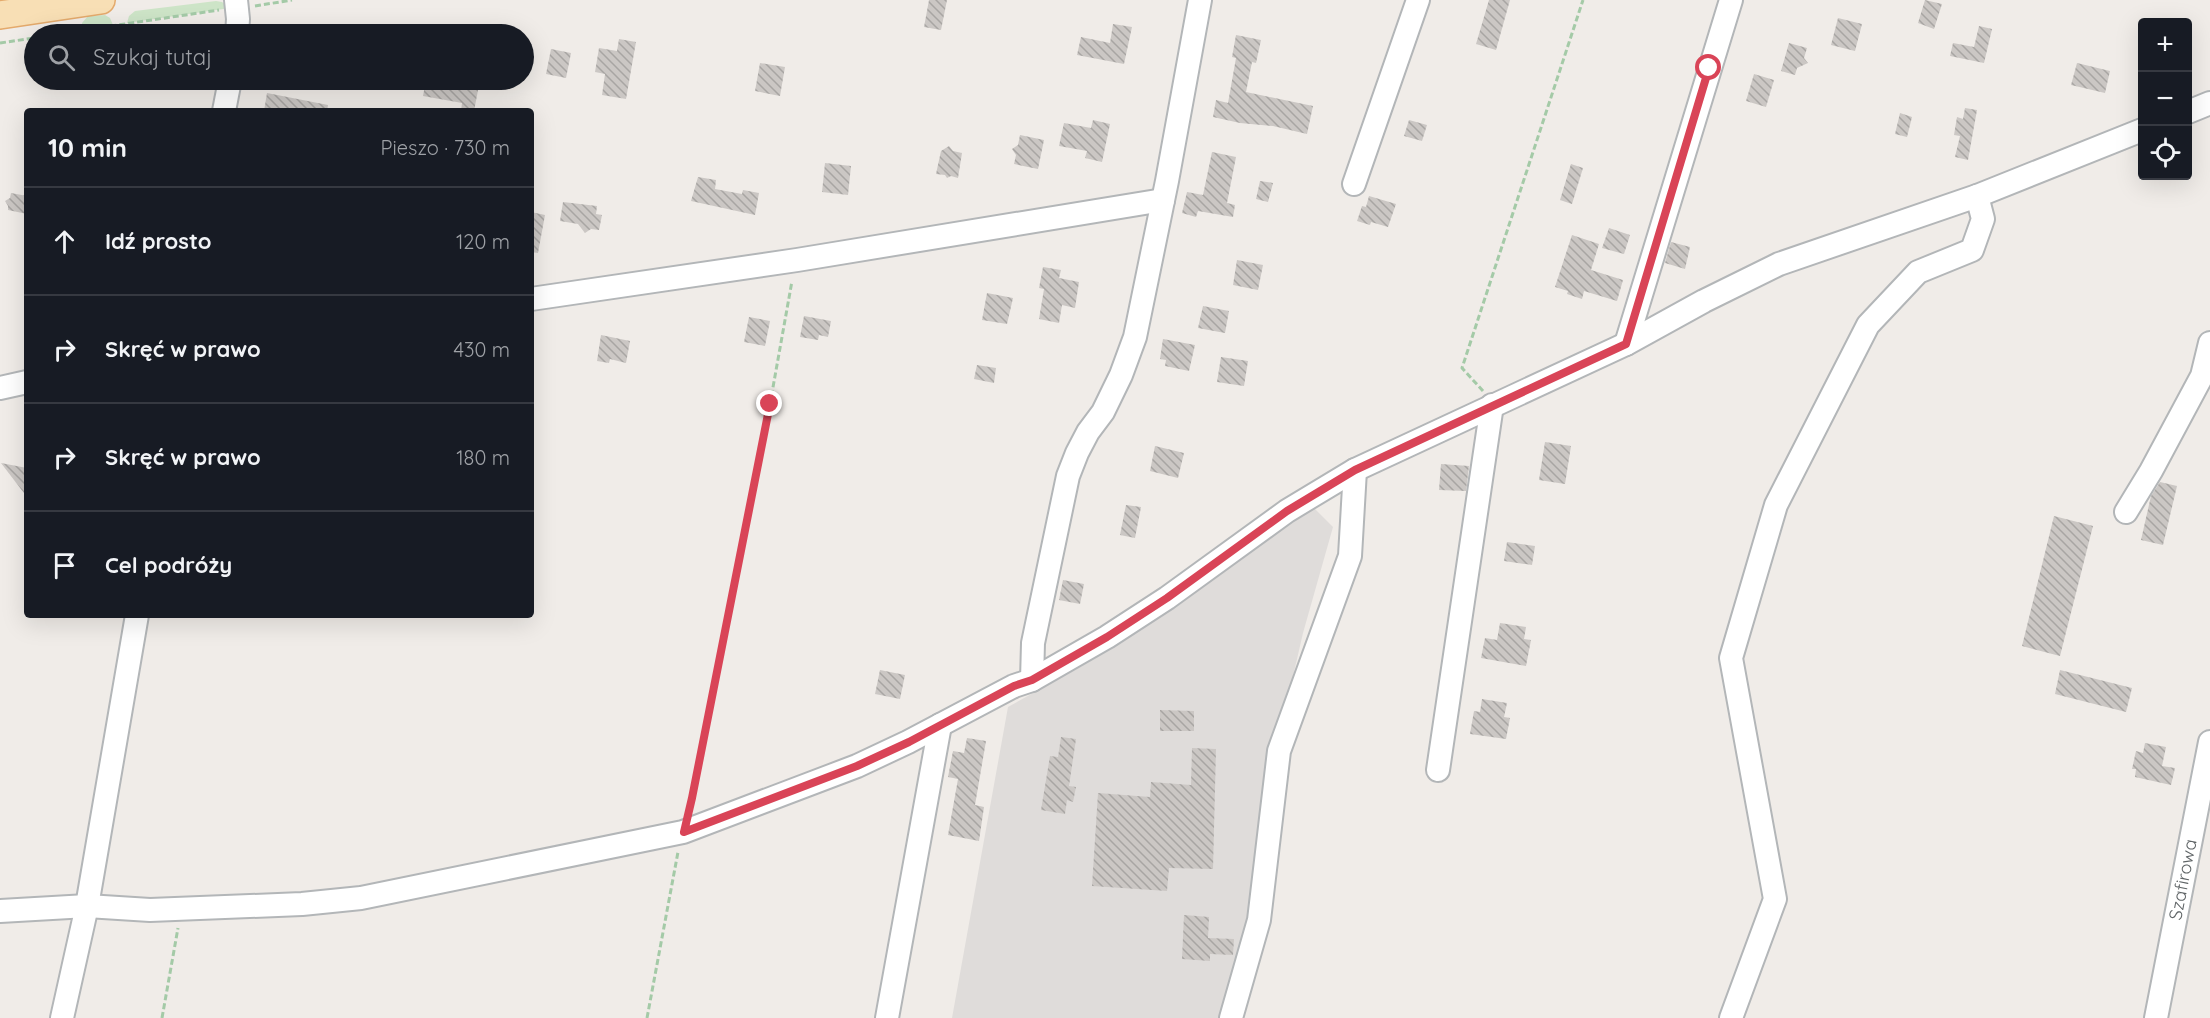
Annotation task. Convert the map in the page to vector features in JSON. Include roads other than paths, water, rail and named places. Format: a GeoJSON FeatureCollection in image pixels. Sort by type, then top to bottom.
{"type":"FeatureCollection","features":[{"type":"Feature","properties":{"kind":"main road"},"geometry":{"type":"LineString","coordinates":[[4,10],[101,0]]}},
{"type":"Feature","properties":{"kind":"street"},"geometry":{"type":"LineString","coordinates":[[1032,680],[1033,643],[1068,476],[1088,432],[1112,393],[1135,337],[1200,0]]}},
{"type":"Feature","properties":{"kind":"street"},"geometry":{"type":"LineString","coordinates":[[1354,184],[1418,0]]}},
{"type":"Feature","properties":{"kind":"street"},"geometry":{"type":"LineString","coordinates":[[1626,344],[1731,0]]}},
{"type":"Feature","properties":{"kind":"street"},"geometry":{"type":"LineString","coordinates":[[237,4],[237,24]]}},
{"type":"Feature","properties":{"kind":"street"},"geometry":{"type":"LineString","coordinates":[[225,108],[228,90]]}},
{"type":"Feature","properties":{"kind":"street"},"geometry":{"type":"LineString","coordinates":[[2192,110],[2210,103]]}},
{"type":"Feature","properties":{"kind":"street"},"geometry":{"type":"LineString","coordinates":[[0,911],[87,906],[150,910],[302,904],[361,898],[684,832],[857,766],[909,742],[1014,686],[1032,680],[1107,637],[1167,598],[1287,511],[1355,470],[1626,344],[1704,301],[1779,264],[1977,196],[2138,132]]}},
{"type":"Feature","properties":{"kind":"street"},"geometry":{"type":"LineString","coordinates":[[1731,1018],[1776,899],[1731,658],[1776,505],[1868,325],[1918,272],[1972,250],[1983,219],[1977,196]]}},
{"type":"Feature","properties":{"kind":"street"},"geometry":{"type":"LineString","coordinates":[[534,299],[797,260],[1163,200]]}},
{"type":"Feature","properties":{"kind":"street"},"geometry":{"type":"LineString","coordinates":[[2126,512],[2151,471],[2202,376],[2210,343]]}},
{"type":"Feature","properties":{"kind":"street"},"geometry":{"type":"LineString","coordinates":[[0,388],[24,383]]}},
{"type":"Feature","properties":{"kind":"street"},"geometry":{"type":"LineString","coordinates":[[1438,770],[1492,405]]}},
{"type":"Feature","properties":{"kind":"street"},"geometry":{"type":"LineString","coordinates":[[1231,1018],[1259,920],[1280,751],[1350,556],[1355,470]]}},
{"type":"Feature","properties":{"kind":"street"},"geometry":{"type":"LineString","coordinates":[[62,1018],[87,906],[136,618]]}},
{"type":"Feature","properties":{"kind":"street"},"geometry":{"type":"LineString","coordinates":[[887,1018],[940,725]]}},
{"type":"Feature","properties":{"kind":"street","name":"Szafirowa"},"geometry":{"type":"LineString","coordinates":[[2156,1018],[2210,742]]}}]}
